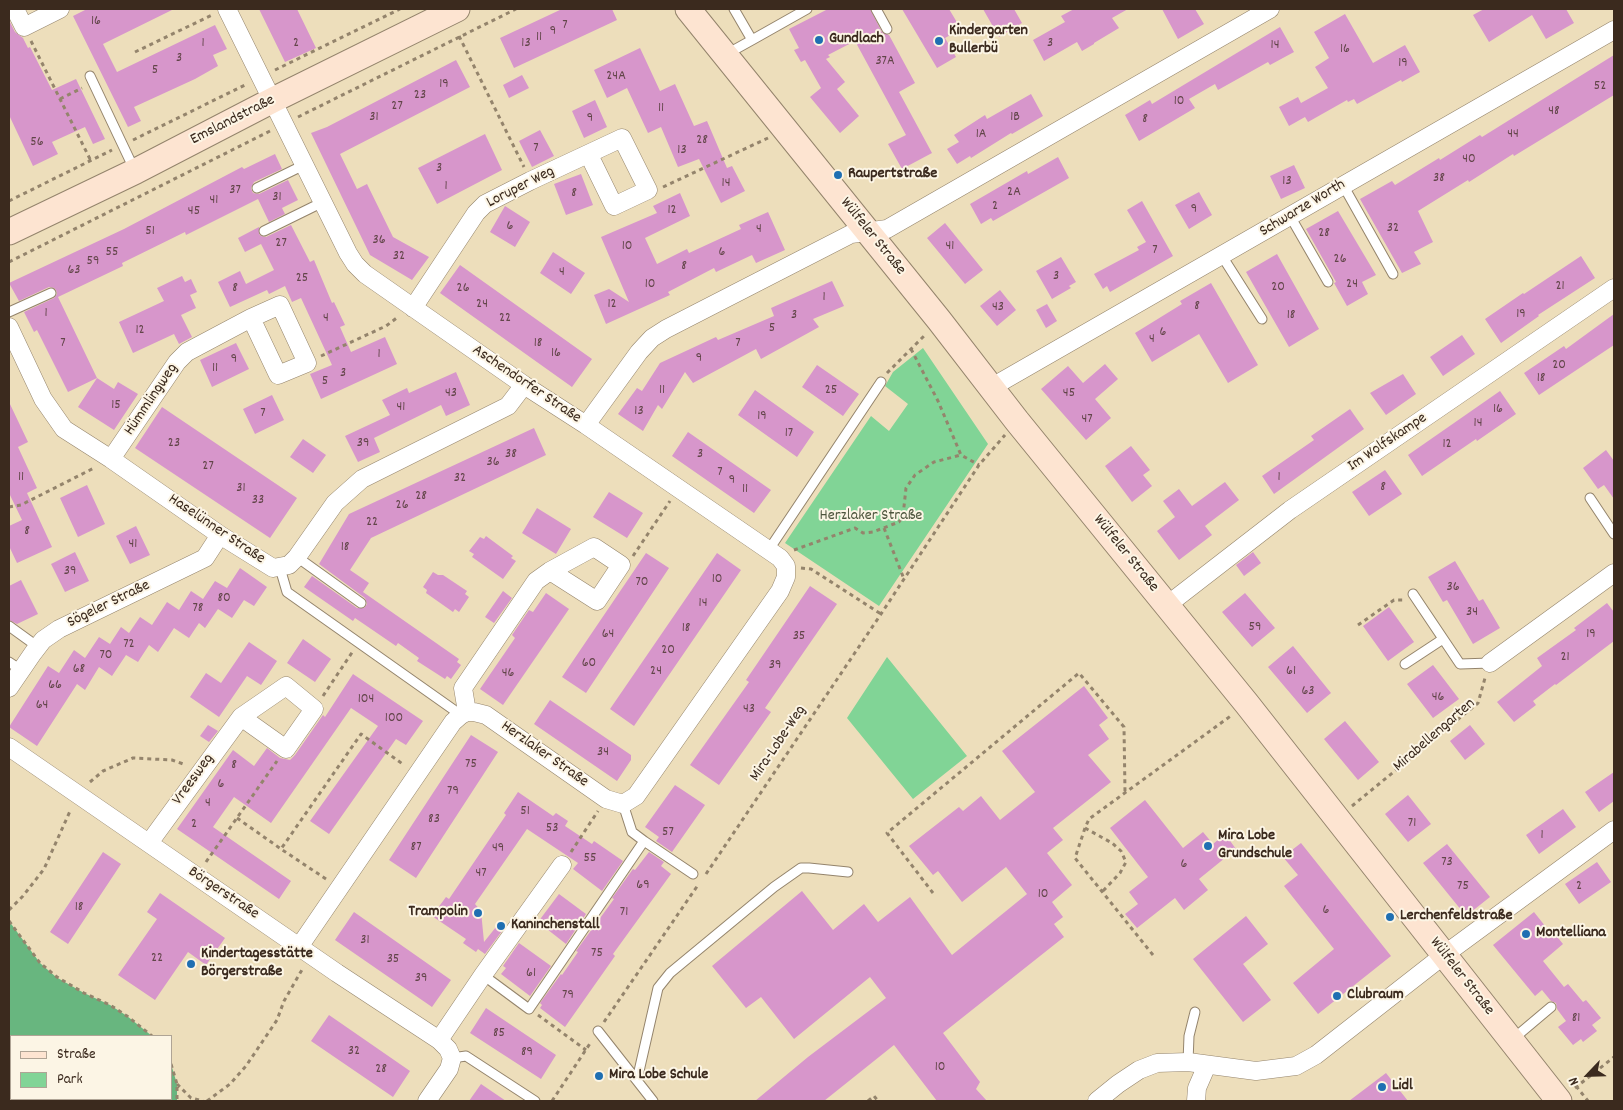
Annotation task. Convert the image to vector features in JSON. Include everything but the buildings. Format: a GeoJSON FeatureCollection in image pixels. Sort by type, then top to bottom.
{"type":"FeatureCollection","features":[{"type":"Feature","properties":{"kind":"main road","name":"Wülfeler Straße"},"geometry":{"type":"LineString","coordinates":[[688,9],[939,320],[1017,421],[1247,704],[1511,1041],[1565,1096]]}},
{"type":"Feature","properties":{"kind":"main road","name":"Emslandstraße"},"geometry":{"type":"LineString","coordinates":[[9,232],[136,171],[273,100],[453,11]]}},
{"type":"Feature","properties":{"kind":"street"},"geometry":{"type":"LineString","coordinates":[[15,9],[24,27],[60,9]]}},
{"type":"Feature","properties":{"kind":"street"},"geometry":{"type":"LineString","coordinates":[[868,232],[887,229],[1270,9]]}},
{"type":"Feature","properties":{"kind":"street","name":"Aschendorfer Straße"},"geometry":{"type":"LineString","coordinates":[[223,11],[261,77],[355,264],[365,274],[413,308],[586,426],[652,338],[675,324],[851,234],[868,232]]}},
{"type":"Feature","properties":{"kind":"street","name":"Schwarze Worth"},"geometry":{"type":"LineString","coordinates":[[992,387],[1614,30]]}},
{"type":"Feature","properties":{"kind":"street","name":"Loruper Weg"},"geometry":{"type":"LineString","coordinates":[[413,308],[476,213],[485,204],[530,181],[622,138],[648,190]]}},
{"type":"Feature","properties":{"kind":"street"},"geometry":{"type":"LineString","coordinates":[[589,154],[614,206],[648,190]]}},
{"type":"Feature","properties":{"kind":"street","name":"Im Wolfskampe"},"geometry":{"type":"LineString","coordinates":[[1166,606],[1290,510],[1614,288]]}},
{"type":"Feature","properties":{"kind":"street","name":"Hümmlingweg"},"geometry":{"type":"LineString","coordinates":[[112,459],[177,362],[187,352],[251,318],[280,306],[307,363]]}},
{"type":"Feature","properties":{"kind":"street"},"geometry":{"type":"LineString","coordinates":[[251,318],[278,375],[307,363]]}},
{"type":"Feature","properties":{"kind":"street","name":"Haselünner Straße"},"geometry":{"type":"LineString","coordinates":[[9,327],[43,399],[64,429],[112,459],[220,534],[273,568],[289,566],[335,503],[362,480],[508,406],[524,385]]}},
{"type":"Feature","properties":{"kind":"street"},"geometry":{"type":"LineString","coordinates":[[586,426],[778,559],[786,577],[780,591],[636,796],[624,804]]}},
{"type":"Feature","properties":{"kind":"street","name":"Sögeler Straße"},"geometry":{"type":"LineString","coordinates":[[9,688],[15,666],[59,629],[205,558],[220,534]]}},
{"type":"Feature","properties":{"kind":"street"},"geometry":{"type":"LineString","coordinates":[[306,951],[339,888],[454,722],[464,713],[464,688],[536,581],[550,571],[594,548],[621,566],[597,601],[550,571]]}},
{"type":"Feature","properties":{"kind":"street"},"geometry":{"type":"LineString","coordinates":[[1490,663],[1614,573]]}},
{"type":"Feature","properties":{"kind":"street","name":"Vreesweg"},"geometry":{"type":"LineString","coordinates":[[148,843],[241,718],[286,686],[314,709]]}},
{"type":"Feature","properties":{"kind":"street"},"geometry":{"type":"LineString","coordinates":[[241,718],[286,749],[314,709]]}},
{"type":"Feature","properties":{"kind":"street","name":"Herzlaker Straße"},"geometry":{"type":"LineString","coordinates":[[464,713],[474,712],[486,715],[606,799],[624,804]]}},
{"type":"Feature","properties":{"kind":"street","name":"Börgerstraße"},"geometry":{"type":"LineString","coordinates":[[9,747],[439,1040],[448,1049],[452,1058]]}},
{"type":"Feature","properties":{"kind":"street"},"geometry":{"type":"LineString","coordinates":[[1096,1101],[1139,1070],[1157,1063],[1188,1062],[1256,1071],[1296,1066],[1323,1050],[1444,955],[1614,830]]}},
{"type":"Feature","properties":{"kind":"street"},"geometry":{"type":"LineString","coordinates":[[439,1040],[562,865]]}},
{"type":"Feature","properties":{"kind":"street"},"geometry":{"type":"LineString","coordinates":[[427,1101],[449,1069],[452,1058]]}},
{"type":"Feature","properties":{"kind":"street"},"geometry":{"type":"LineString","coordinates":[[1196,1101],[1196,1088],[1207,1065]]}},
{"type":"Feature","properties":{"kind":"lane"},"geometry":{"type":"LineString","coordinates":[[734,9],[752,40]]}},
{"type":"Feature","properties":{"kind":"lane"},"geometry":{"type":"LineString","coordinates":[[725,55],[807,9]]}},
{"type":"Feature","properties":{"kind":"lane"},"geometry":{"type":"LineString","coordinates":[[876,9],[887,29]]}},
{"type":"Feature","properties":{"kind":"lane"},"geometry":{"type":"LineString","coordinates":[[91,79],[136,171]]}},
{"type":"Feature","properties":{"kind":"lane"},"geometry":{"type":"LineString","coordinates":[[257,188],[304,165]]}},
{"type":"Feature","properties":{"kind":"lane"},"geometry":{"type":"LineString","coordinates":[[1343,185],[1393,274]]}},
{"type":"Feature","properties":{"kind":"lane"},"geometry":{"type":"LineString","coordinates":[[264,231],[323,202]]}},
{"type":"Feature","properties":{"kind":"lane"},"geometry":{"type":"LineString","coordinates":[[1290,216],[1328,282]]}},
{"type":"Feature","properties":{"kind":"lane"},"geometry":{"type":"LineString","coordinates":[[1222,256],[1262,319]]}},
{"type":"Feature","properties":{"kind":"lane"},"geometry":{"type":"LineString","coordinates":[[9,312],[51,292]]}},
{"type":"Feature","properties":{"kind":"lane"},"geometry":{"type":"LineString","coordinates":[[778,559],[881,382]]}},
{"type":"Feature","properties":{"kind":"lane"},"geometry":{"type":"LineString","coordinates":[[1590,498],[1614,534]]}},
{"type":"Feature","properties":{"kind":"lane"},"geometry":{"type":"LineString","coordinates":[[297,557],[361,603]]}},
{"type":"Feature","properties":{"kind":"lane"},"geometry":{"type":"LineString","coordinates":[[280,568],[287,592],[464,713]]}},
{"type":"Feature","properties":{"kind":"lane"},"geometry":{"type":"LineString","coordinates":[[1415,597],[1460,664],[1490,663]]}},
{"type":"Feature","properties":{"kind":"lane"},"geometry":{"type":"LineString","coordinates":[[9,626],[38,647]]}},
{"type":"Feature","properties":{"kind":"lane"},"geometry":{"type":"LineString","coordinates":[[1405,664],[1443,639]]}},
{"type":"Feature","properties":{"kind":"lane"},"geometry":{"type":"LineString","coordinates":[[624,804],[632,832],[693,874]]}},
{"type":"Feature","properties":{"kind":"lane"},"geometry":{"type":"LineString","coordinates":[[483,975],[529,1009],[644,841]]}},
{"type":"Feature","properties":{"kind":"lane"},"geometry":{"type":"LineString","coordinates":[[637,1080],[658,988],[670,974],[774,887],[801,868],[848,872]]}},
{"type":"Feature","properties":{"kind":"lane"},"geometry":{"type":"LineString","coordinates":[[1511,1041],[1551,1007]]}},
{"type":"Feature","properties":{"kind":"lane"},"geometry":{"type":"LineString","coordinates":[[1188,1062],[1189,1036],[1195,1012]]}},
{"type":"Feature","properties":{"kind":"lane"},"geometry":{"type":"LineString","coordinates":[[598,1031],[653,1101]]}},
{"type":"Feature","properties":{"kind":"lane"},"geometry":{"type":"LineString","coordinates":[[452,1058],[466,1056],[536,1101]]}},
{"type":"Feature","properties":{"kind":"path"},"geometry":{"type":"LineString","coordinates":[[9,201],[400,9]]}},
{"type":"Feature","properties":{"kind":"path"},"geometry":{"type":"LineString","coordinates":[[9,262],[516,9]]}},
{"type":"Feature","properties":{"kind":"path"},"geometry":{"type":"LineString","coordinates":[[135,52],[223,11]]}},
{"type":"Feature","properties":{"kind":"path"},"geometry":{"type":"LineString","coordinates":[[453,11],[459,37],[530,181]]}},
{"type":"Feature","properties":{"kind":"path"},"geometry":{"type":"LineString","coordinates":[[24,27],[91,161]]}},
{"type":"Feature","properties":{"kind":"path"},"geometry":{"type":"LineString","coordinates":[[60,99],[91,79]]}},
{"type":"Feature","properties":{"kind":"path"},"geometry":{"type":"LineString","coordinates":[[648,190],[656,190],[786,130]]}},
{"type":"Feature","properties":{"kind":"path"},"geometry":{"type":"LineString","coordinates":[[307,363],[386,326],[413,308]]}},
{"type":"Feature","properties":{"kind":"path"},"geometry":{"type":"LineString","coordinates":[[881,382],[889,370],[939,320]]}},
{"type":"Feature","properties":{"kind":"path"},"geometry":{"type":"LineString","coordinates":[[910,349],[938,401],[961,455],[979,465]]}},
{"type":"Feature","properties":{"kind":"path","name":"Mira-Lobe-Weg"},"geometry":{"type":"LineString","coordinates":[[552,1101],[881,614],[979,465],[1017,421]]}},
{"type":"Feature","properties":{"kind":"path"},"geometry":{"type":"LineString","coordinates":[[778,559],[796,548],[855,528],[863,533],[873,532],[899,522],[903,516],[906,488],[915,475],[934,462],[961,455]]}},
{"type":"Feature","properties":{"kind":"path"},"geometry":{"type":"LineString","coordinates":[[9,507],[21,505],[112,459]]}},
{"type":"Feature","properties":{"kind":"path"},"geometry":{"type":"LineString","coordinates":[[621,566],[632,558],[678,489]]}},
{"type":"Feature","properties":{"kind":"path"},"geometry":{"type":"LineString","coordinates":[[884,528],[904,579]]}},
{"type":"Feature","properties":{"kind":"path"},"geometry":{"type":"LineString","coordinates":[[778,559],[811,569],[881,614]]}},
{"type":"Feature","properties":{"kind":"path"},"geometry":{"type":"LineString","coordinates":[[1358,625],[1394,600],[1415,597]]}},
{"type":"Feature","properties":{"kind":"path"},"geometry":{"type":"LineString","coordinates":[[314,709],[359,643]]}},
{"type":"Feature","properties":{"kind":"path","name":"Mirabellengarten"},"geometry":{"type":"LineString","coordinates":[[1336,818],[1478,703],[1490,663]]}},
{"type":"Feature","properties":{"kind":"path"},"geometry":{"type":"LineString","coordinates":[[933,893],[887,833],[1079,673],[1124,727],[1125,792]]}},
{"type":"Feature","properties":{"kind":"path"},"geometry":{"type":"LineString","coordinates":[[1153,955],[1075,858],[1085,828],[1089,819],[1247,704]]}},
{"type":"Feature","properties":{"kind":"path"},"geometry":{"type":"LineString","coordinates":[[281,849],[361,734],[418,774]]}},
{"type":"Feature","properties":{"kind":"path"},"geometry":{"type":"LineString","coordinates":[[196,876],[286,749]]}},
{"type":"Feature","properties":{"kind":"path"},"geometry":{"type":"LineString","coordinates":[[9,910],[44,870],[78,794],[103,770],[133,758],[172,760],[200,771]]}},
{"type":"Feature","properties":{"kind":"path"},"geometry":{"type":"LineString","coordinates":[[562,865],[606,799]]}},
{"type":"Feature","properties":{"kind":"path"},"geometry":{"type":"LineString","coordinates":[[237,818],[339,888]]}},
{"type":"Feature","properties":{"kind":"path"},"geometry":{"type":"LineString","coordinates":[[1085,828],[1121,850],[1126,862],[1120,873],[1102,892]]}},
{"type":"Feature","properties":{"kind":"path"},"geometry":{"type":"LineString","coordinates":[[9,921],[40,963],[56,977],[110,1005],[151,1035]]}},
{"type":"Feature","properties":{"kind":"path"},"geometry":{"type":"LineString","coordinates":[[177,1084],[191,1098],[205,1101],[230,1084],[246,1066],[278,1020],[284,1001],[306,951]]}},
{"type":"Feature","properties":{"kind":"path"},"geometry":{"type":"LineString","coordinates":[[529,1009],[586,1050]]}},
{"type":"Feature","properties":{"kind":"path"},"geometry":{"type":"LineString","coordinates":[[1565,1096],[1614,1057]]}},
{"type":"Feature","properties":{"kind":"path"},"geometry":{"type":"LineString","coordinates":[[172,1067],[177,1084],[177,1101]]}},
{"type":"Feature","properties":{"kind":"path"},"geometry":{"type":"LineString","coordinates":[[868,1101],[874,1096],[878,1101]]}},
{"type":"Feature","properties":{"kind":"green space","name":"Herzlaker Straße"},"geometry":{"type":"Polygon","coordinates":[[[923,348],[988,444],[879,606],[785,543],[871,416],[889,431],[908,404],[885,386],[893,372],[923,348]]]}},
{"type":"Feature","properties":{"kind":"green space"},"geometry":{"type":"Polygon","coordinates":[[[887,657],[967,756],[913,799],[847,718],[887,657]]]}},
{"type":"Feature","properties":{"kind":"green space"},"geometry":{"type":"Polygon","coordinates":[[[9,921],[40,963],[56,977],[110,1005],[151,1035],[10,1035],[10,1100],[172,1100],[172,1067],[177,1084],[177,1101],[9,1101],[9,921]]]}},
{"type":"Feature","properties":{"kind":"place","name":"Gundlach"},"geometry":{"type":"Point","coordinates":[819,40]}},
{"type":"Feature","properties":{"kind":"place","name":"Kindergarten Bullerbü"},"geometry":{"type":"Point","coordinates":[939,41]}},
{"type":"Feature","properties":{"kind":"place","name":"Raupertstraße"},"geometry":{"type":"Point","coordinates":[838,175]}},
{"type":"Feature","properties":{"kind":"place","name":"Mira Lobe Grundschule"},"geometry":{"type":"Point","coordinates":[1208,846]}},
{"type":"Feature","properties":{"kind":"place","name":"Trampolin"},"geometry":{"type":"Point","coordinates":[478,913]}},
{"type":"Feature","properties":{"kind":"place","name":"Lerchenfeldstraße"},"geometry":{"type":"Point","coordinates":[1390,917]}},
{"type":"Feature","properties":{"kind":"place","name":"Kaninchenstall"},"geometry":{"type":"Point","coordinates":[501,926]}},
{"type":"Feature","properties":{"kind":"place","name":"Montelliana"},"geometry":{"type":"Point","coordinates":[1526,934]}},
{"type":"Feature","properties":{"kind":"place","name":"Kindertagesstätte Börgerstraße"},"geometry":{"type":"Point","coordinates":[191,964]}},
{"type":"Feature","properties":{"kind":"place","name":"Clubraum"},"geometry":{"type":"Point","coordinates":[1337,996]}},
{"type":"Feature","properties":{"kind":"place","name":"Mira Lobe Schule"},"geometry":{"type":"Point","coordinates":[599,1076]}},
{"type":"Feature","properties":{"kind":"place","name":"Lidl"},"geometry":{"type":"Point","coordinates":[1382,1087]}}]}
